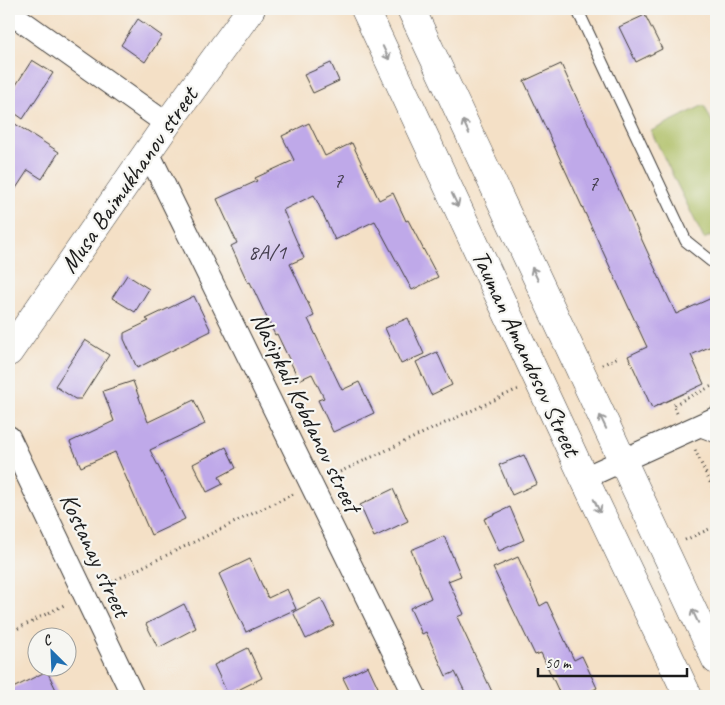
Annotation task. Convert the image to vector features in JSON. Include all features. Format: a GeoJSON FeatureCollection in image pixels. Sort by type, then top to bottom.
{"type":"FeatureCollection","features":[{"type":"Feature","properties":{"kind":"main road","name":"Musa Baimukhanov street"},"geometry":{"type":"LineString","coordinates":[[12,339],[251,9]]}},
{"type":"Feature","properties":{"kind":"main road","name":"Tauman Amandosov Street"},"geometry":{"type":"LineString","coordinates":[[366,9],[538,380],[688,696]]}},
{"type":"Feature","properties":{"kind":"main road","name":"Tauman Amandosov Street"},"geometry":{"type":"LineString","coordinates":[[411,9],[716,660]]}},
{"type":"Feature","properties":{"kind":"street"},"geometry":{"type":"LineString","coordinates":[[9,12],[167,124]]}},
{"type":"Feature","properties":{"kind":"street","name":"Nasipkali Kobdanov street"},"geometry":{"type":"LineString","coordinates":[[148,152],[415,696]]}},
{"type":"Feature","properties":{"kind":"street"},"geometry":{"type":"LineString","coordinates":[[584,478],[716,418]]}},
{"type":"Feature","properties":{"kind":"street","name":"Kostanay street"},"geometry":{"type":"LineString","coordinates":[[9,437],[83,596],[133,696]]}},
{"type":"Feature","properties":{"kind":"lane"},"geometry":{"type":"LineString","coordinates":[[577,9],[686,241],[711,261],[716,262]]}},
{"type":"Feature","properties":{"kind":"lane"},"geometry":{"type":"LineString","coordinates":[[691,431],[716,437]]}},
{"type":"Feature","properties":{"kind":"path"},"geometry":{"type":"LineString","coordinates":[[610,360],[618,357]]}},
{"type":"Feature","properties":{"kind":"path"},"geometry":{"type":"LineString","coordinates":[[9,633],[312,485],[538,380]]}},
{"type":"Feature","properties":{"kind":"path"},"geometry":{"type":"LineString","coordinates":[[716,384],[673,405],[691,431],[716,495]]}},
{"type":"Feature","properties":{"kind":"path"},"geometry":{"type":"LineString","coordinates":[[685,541],[716,526]]}},
{"type":"Feature","properties":{"kind":"green space"},"geometry":{"type":"Polygon","coordinates":[[[704,105],[716,130],[716,233],[704,239],[651,131],[704,105]]]}},
{"type":"Feature","properties":{"kind":"building"},"geometry":{"type":"Polygon","coordinates":[[[645,15],[662,49],[636,62],[619,27],[645,15]]]}},
{"type":"Feature","properties":{"kind":"building"},"geometry":{"type":"Polygon","coordinates":[[[138,19],[162,36],[145,62],[121,45],[138,19]]]}},
{"type":"Feature","properties":{"kind":"building"},"geometry":{"type":"Polygon","coordinates":[[[32,60],[53,73],[23,119],[9,109],[9,96],[32,60]]]}},
{"type":"Feature","properties":{"kind":"building"},"geometry":{"type":"Polygon","coordinates":[[[331,63],[339,81],[313,93],[304,75],[331,63]]]}},
{"type":"Feature","properties":{"kind":"building"},"geometry":{"type":"Polygon","coordinates":[[[561,64],[676,314],[716,296],[716,344],[691,355],[704,384],[652,408],[628,356],[647,347],[524,81],[561,64]]]}},
{"type":"Feature","properties":{"kind":"building"},"geometry":{"type":"Polygon","coordinates":[[[9,120],[59,152],[42,179],[28,170],[9,199],[9,120]]]}},
{"type":"Feature","properties":{"kind":"building"},"geometry":{"type":"Polygon","coordinates":[[[309,123],[325,156],[352,143],[379,200],[393,193],[406,221],[408,220],[438,277],[412,290],[375,221],[335,240],[314,195],[283,210],[304,258],[290,264],[314,316],[308,319],[342,390],[359,382],[374,413],[333,432],[318,400],[324,398],[312,374],[299,380],[250,282],[248,283],[231,246],[237,243],[217,199],[257,181],[255,178],[294,160],[282,136],[309,123]]]}},
{"type":"Feature","properties":{"kind":"building"},"geometry":{"type":"Polygon","coordinates":[[[127,275],[149,289],[135,312],[112,298],[127,275]]]}},
{"type":"Feature","properties":{"kind":"building"},"geometry":{"type":"Polygon","coordinates":[[[194,296],[211,331],[137,368],[124,339],[124,333],[149,321],[146,319],[194,296]]]}},
{"type":"Feature","properties":{"kind":"building"},"geometry":{"type":"Polygon","coordinates":[[[408,318],[424,354],[401,364],[385,328],[408,318]]]}},
{"type":"Feature","properties":{"kind":"building"},"geometry":{"type":"Polygon","coordinates":[[[85,340],[109,355],[81,399],[75,399],[55,386],[85,340]]]}},
{"type":"Feature","properties":{"kind":"building"},"geometry":{"type":"Polygon","coordinates":[[[437,352],[452,385],[431,395],[416,362],[437,352]]]}},
{"type":"Feature","properties":{"kind":"building"},"geometry":{"type":"Polygon","coordinates":[[[133,381],[148,422],[194,400],[205,424],[150,450],[185,519],[151,535],[115,452],[81,467],[70,442],[114,421],[103,391],[133,381]]]}},
{"type":"Feature","properties":{"kind":"building"},"geometry":{"type":"Polygon","coordinates":[[[226,447],[236,468],[219,477],[223,484],[207,492],[193,464],[226,447]]]}},
{"type":"Feature","properties":{"kind":"building"},"geometry":{"type":"Polygon","coordinates":[[[524,455],[537,484],[512,495],[499,465],[524,455]]]}},
{"type":"Feature","properties":{"kind":"building"},"geometry":{"type":"Polygon","coordinates":[[[393,489],[408,521],[374,537],[360,505],[393,489]]]}},
{"type":"Feature","properties":{"kind":"building"},"geometry":{"type":"Polygon","coordinates":[[[510,507],[524,540],[499,551],[484,519],[510,507]]]}},
{"type":"Feature","properties":{"kind":"building"},"geometry":{"type":"Polygon","coordinates":[[[444,536],[461,576],[448,581],[464,614],[457,617],[494,696],[467,696],[455,672],[446,676],[426,632],[422,634],[410,608],[431,598],[411,550],[444,536]]]}},
{"type":"Feature","properties":{"kind":"building"},"geometry":{"type":"Polygon","coordinates":[[[518,557],[540,606],[547,602],[574,660],[582,656],[597,688],[581,696],[561,696],[541,653],[535,655],[493,568],[518,557]]]}},
{"type":"Feature","properties":{"kind":"building"},"geometry":{"type":"Polygon","coordinates":[[[250,559],[268,598],[287,589],[296,609],[246,632],[219,574],[250,559]]]}},
{"type":"Feature","properties":{"kind":"building"},"geometry":{"type":"Polygon","coordinates":[[[321,598],[334,625],[306,639],[293,612],[321,598]]]}},
{"type":"Feature","properties":{"kind":"building"},"geometry":{"type":"Polygon","coordinates":[[[184,604],[196,628],[158,648],[146,624],[184,604]]]}},
{"type":"Feature","properties":{"kind":"building"},"geometry":{"type":"Polygon","coordinates":[[[248,648],[262,678],[228,695],[214,665],[248,648]]]}},
{"type":"Feature","properties":{"kind":"building"},"geometry":{"type":"Polygon","coordinates":[[[368,666],[382,696],[352,696],[343,678],[368,666]]]}},
{"type":"Feature","properties":{"kind":"building"},"geometry":{"type":"Polygon","coordinates":[[[33,678],[50,678],[59,696],[9,696],[9,690],[33,678]]]}}]}
